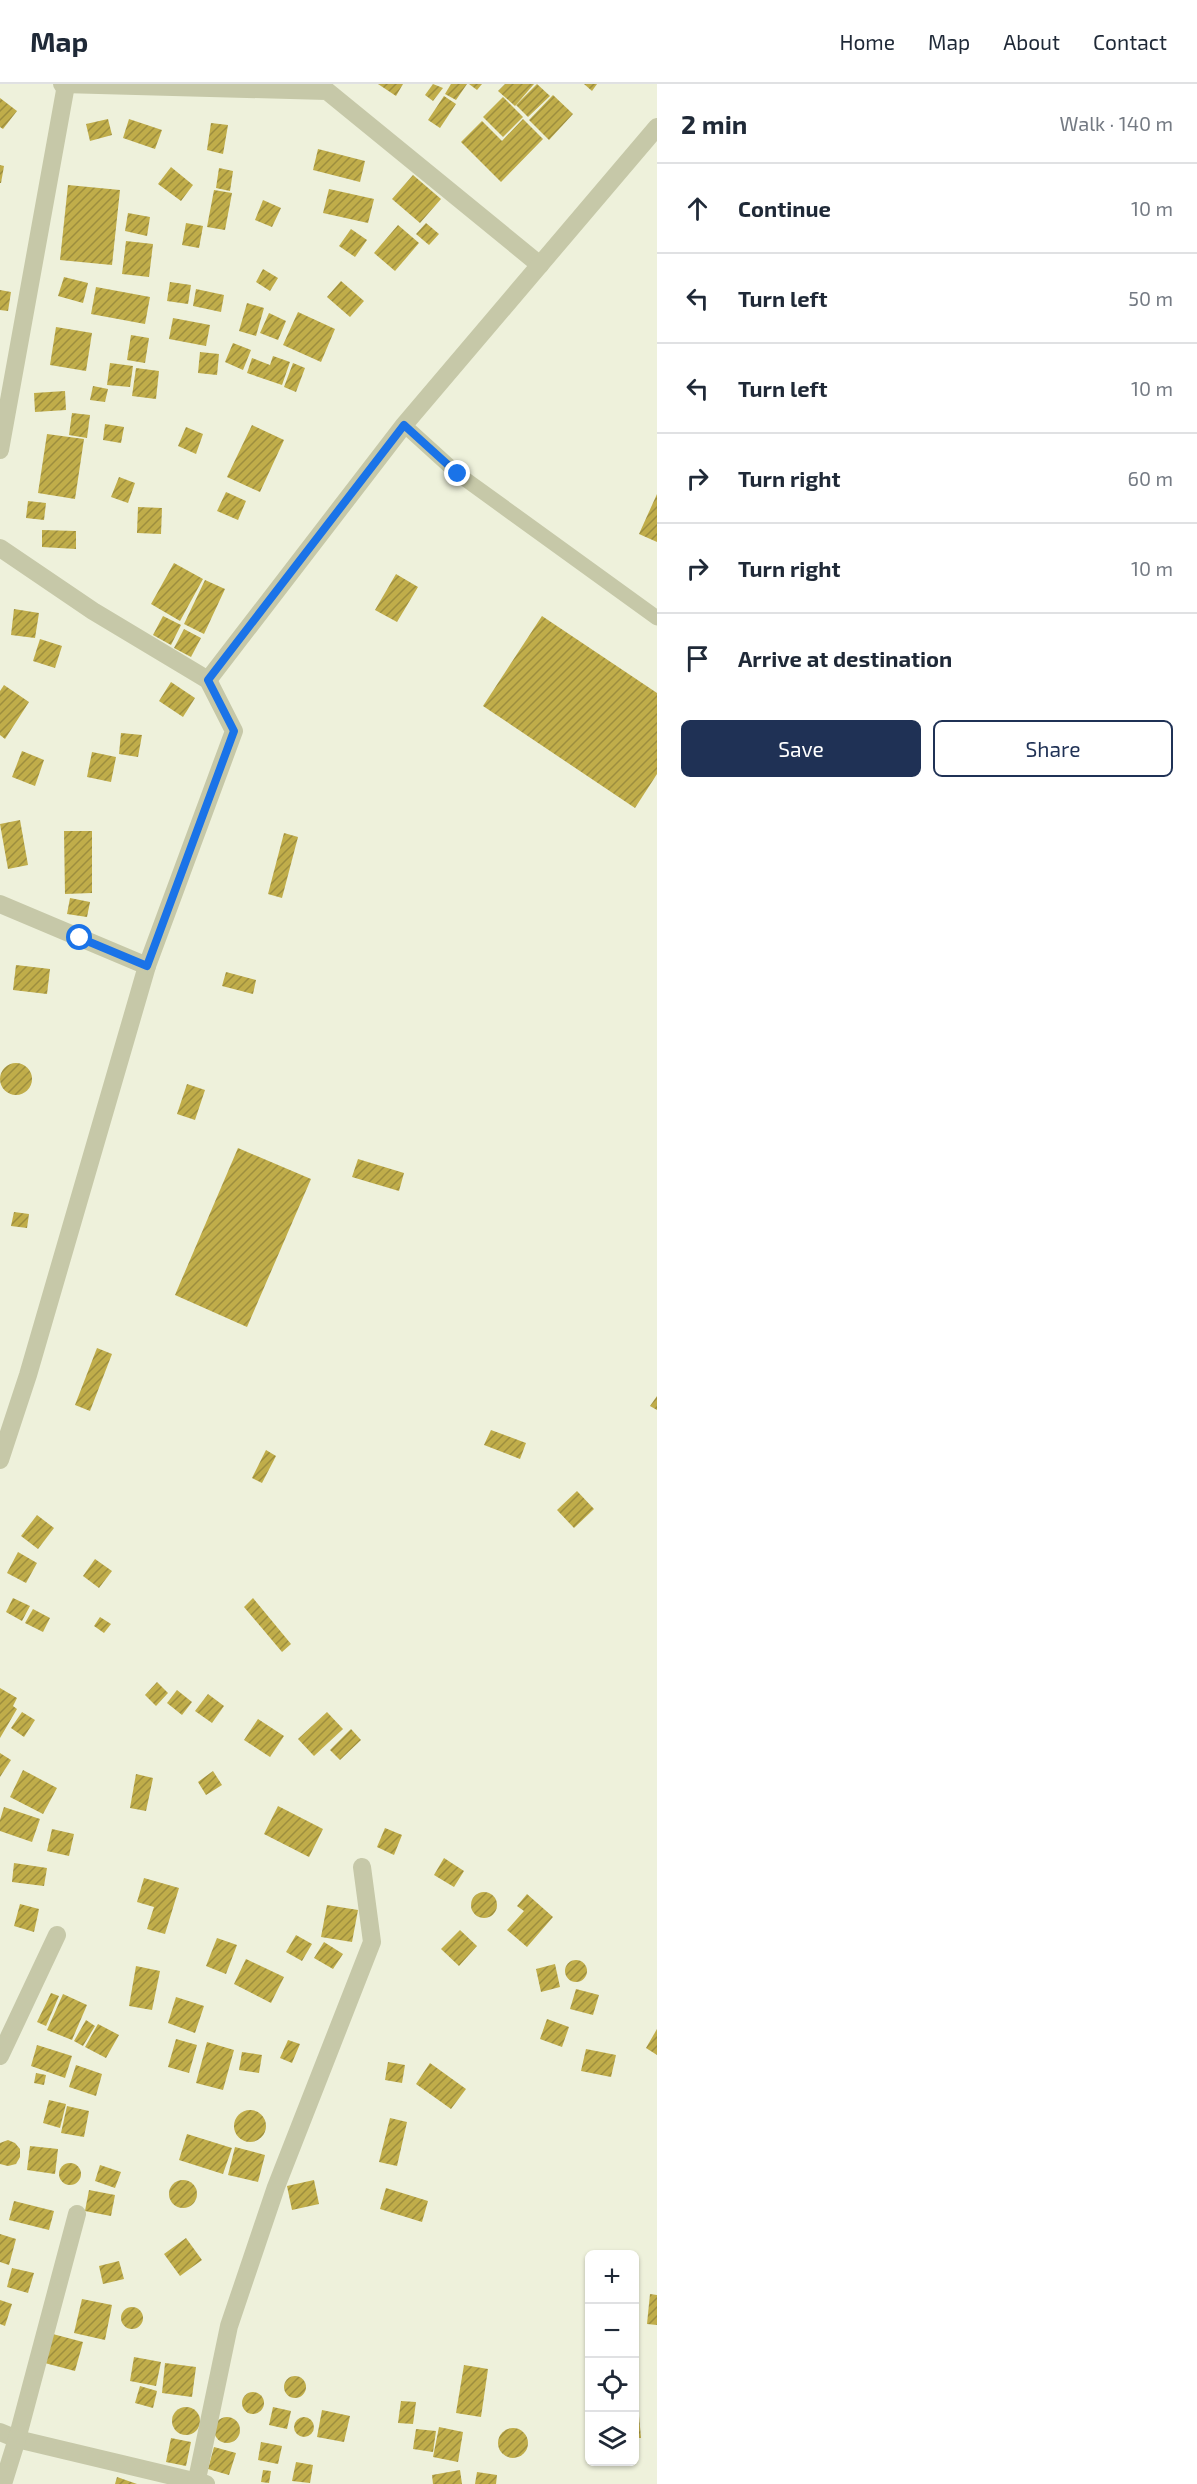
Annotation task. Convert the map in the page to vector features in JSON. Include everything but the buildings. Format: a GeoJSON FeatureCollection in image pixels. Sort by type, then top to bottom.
{"type":"FeatureCollection","features":[{"type":"Feature","properties":{"kind":"street"},"geometry":{"type":"LineString","coordinates":[[0,450],[64,84],[218,86],[327,91],[540,265]]}},
{"type":"Feature","properties":{"kind":"street"},"geometry":{"type":"LineString","coordinates":[[208,680],[404,425],[657,127]]}},
{"type":"Feature","properties":{"kind":"street"},"geometry":{"type":"LineString","coordinates":[[0,548],[93,611],[208,680],[234,731],[147,966],[35,1352],[0,1460]]}},
{"type":"Feature","properties":{"kind":"street"},"geometry":{"type":"LineString","coordinates":[[0,904],[147,966]]}},
{"type":"Feature","properties":{"kind":"street"},"geometry":{"type":"LineString","coordinates":[[0,2432],[17,2439],[200,2483],[229,2326],[276,2187],[372,1942],[362,1867]]}},
{"type":"Feature","properties":{"kind":"street"},"geometry":{"type":"LineString","coordinates":[[0,2056],[57,1935]]}},
{"type":"Feature","properties":{"kind":"street"},"geometry":{"type":"LineString","coordinates":[[3,2484],[77,2214]]}},
{"type":"Feature","properties":{"kind":"lane"},"geometry":{"type":"LineString","coordinates":[[404,425],[458,474],[657,618]]}},
{"type":"Feature","properties":{"kind":"route"},"geometry":{"type":"LineString","coordinates":[[80,938],[147,966],[234,731],[208,680],[404,425],[458,474]]}}]}
